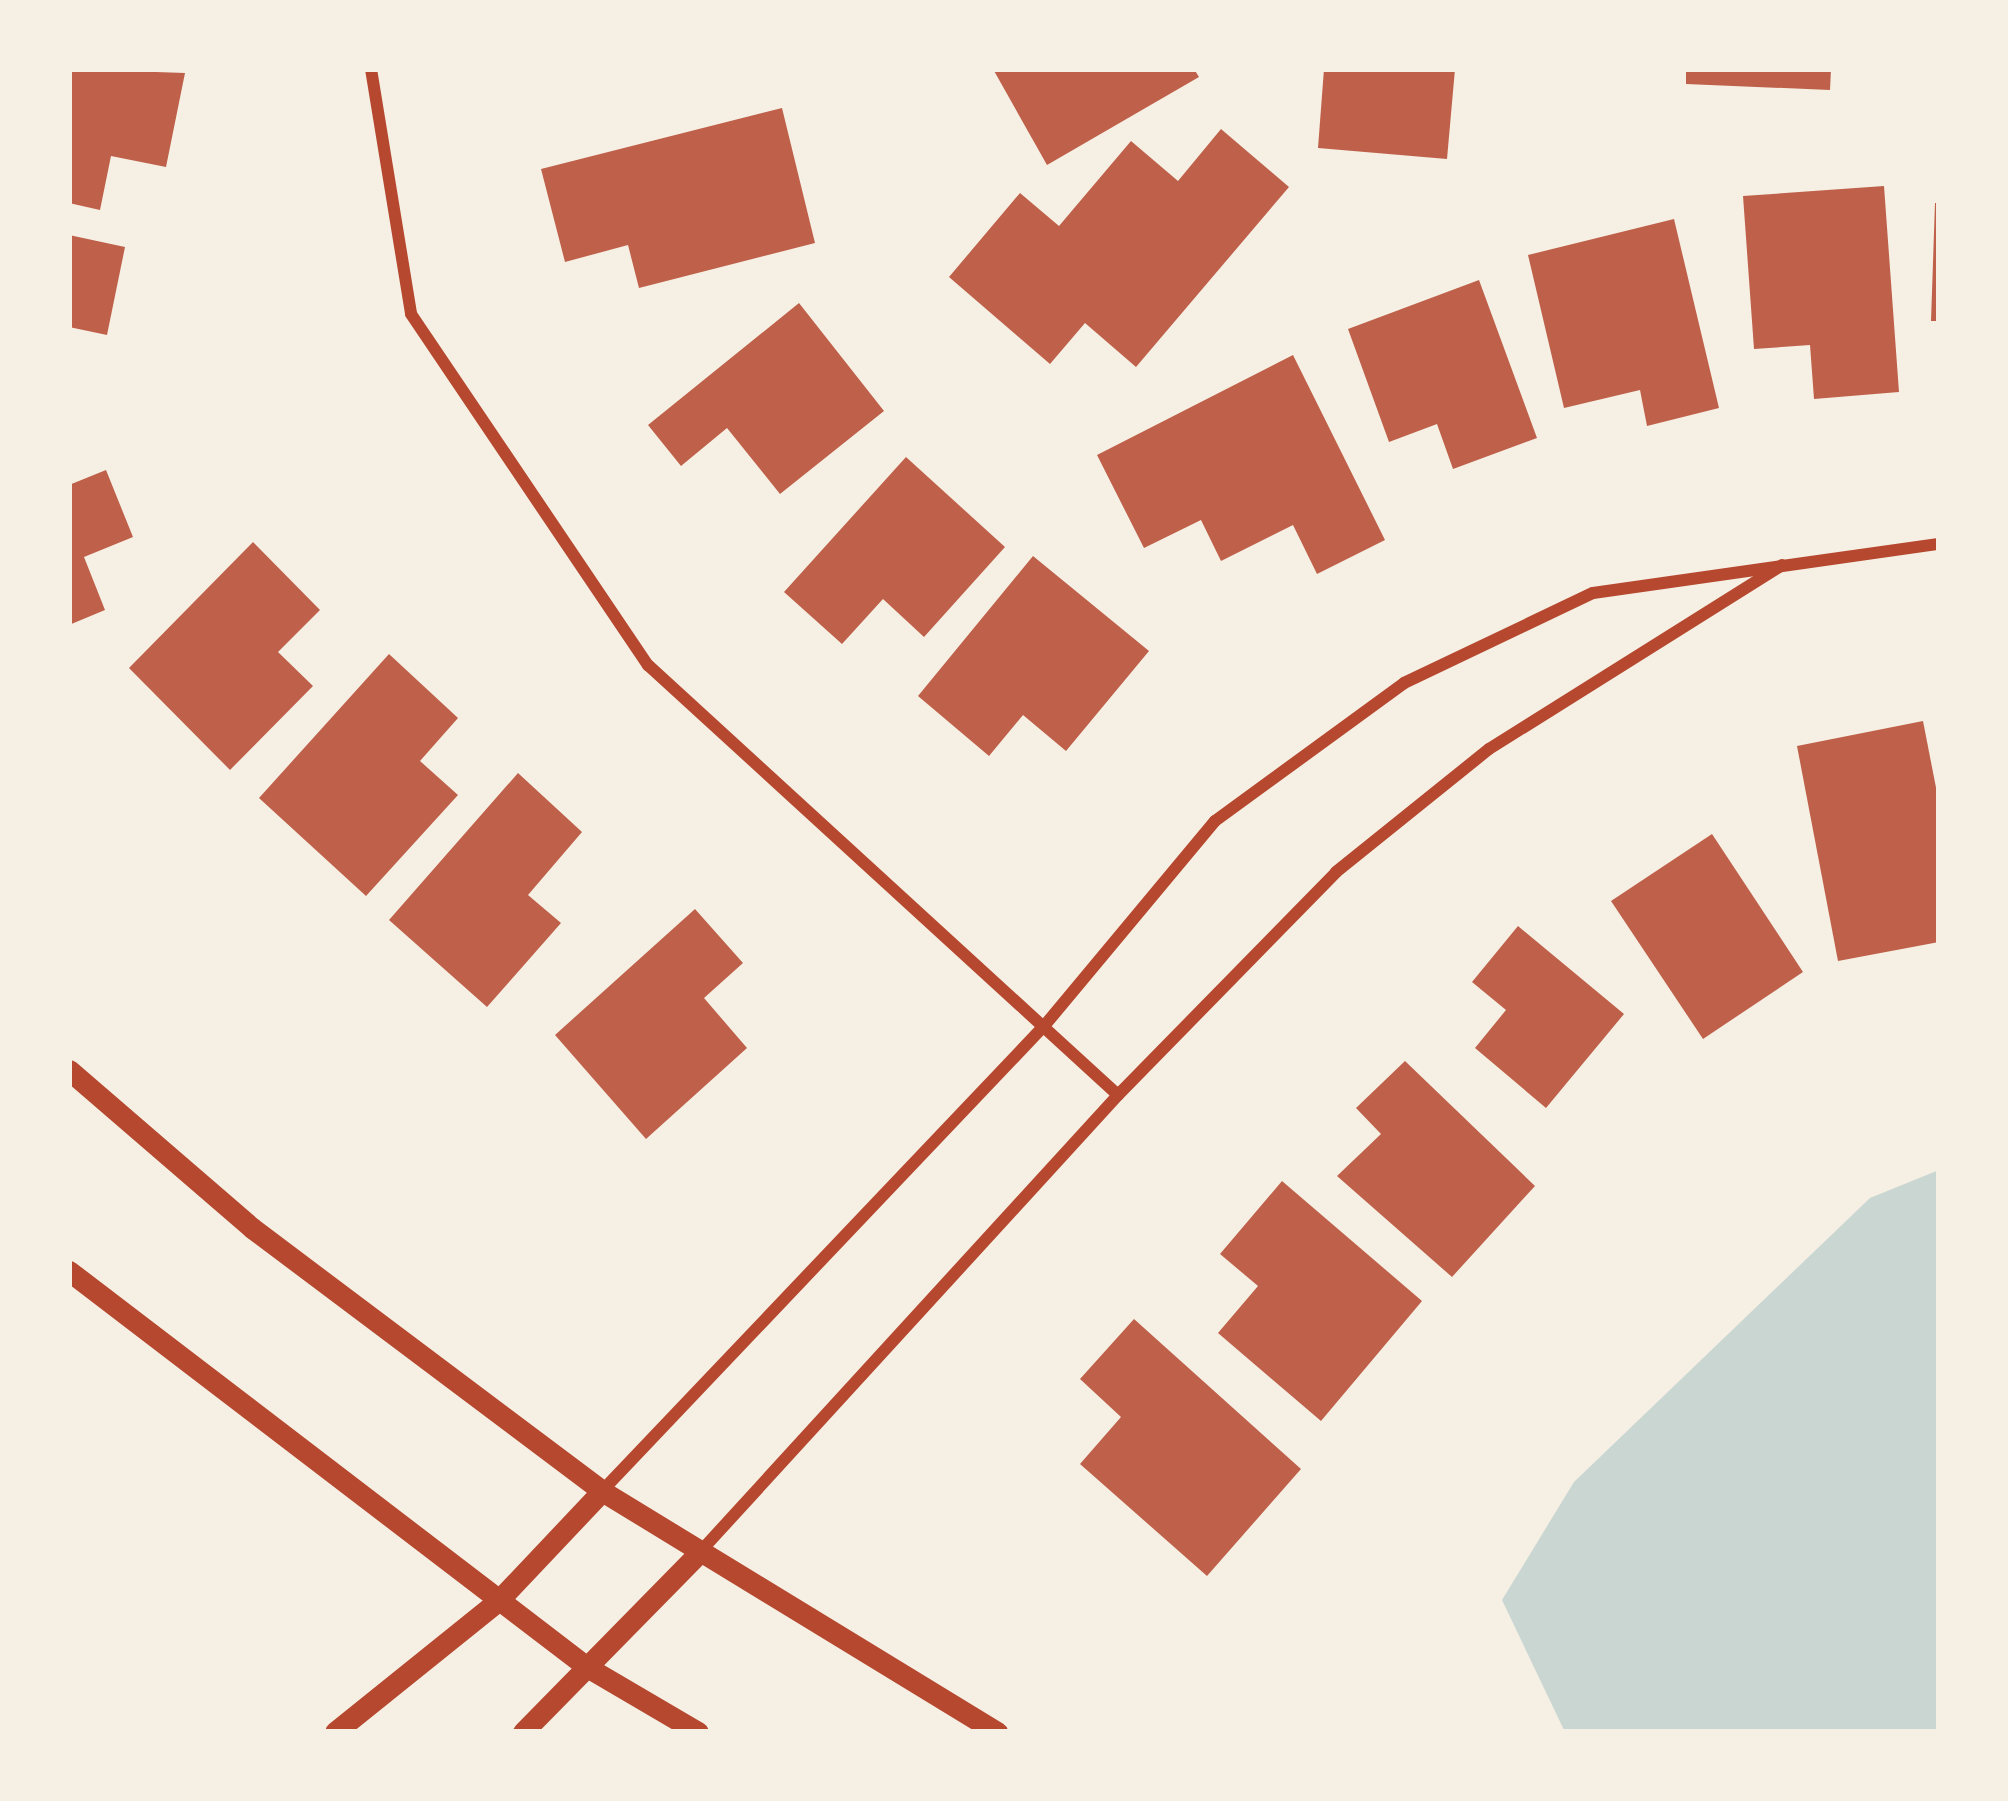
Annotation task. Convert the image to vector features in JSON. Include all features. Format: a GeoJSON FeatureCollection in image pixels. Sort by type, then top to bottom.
{"type":"FeatureCollection","features":[{"type":"Feature","properties":{"kind":"street"},"geometry":{"type":"LineString","coordinates":[[371,69],[411,314],[648,664],[1118,1095]]}},
{"type":"Feature","properties":{"kind":"street"},"geometry":{"type":"LineString","coordinates":[[335,1732],[499,1601],[1046,1025],[1216,821],[1404,683],[1593,593],[1788,561],[1939,544]]}},
{"type":"Feature","properties":{"kind":"street"},"geometry":{"type":"LineString","coordinates":[[523,1732],[699,1553],[1118,1095],[1336,872],[1472,763],[1788,561]]}},
{"type":"Feature","properties":{"kind":"street"},"geometry":{"type":"LineString","coordinates":[[69,1070],[252,1228],[602,1491],[997,1732]]}},
{"type":"Feature","properties":{"kind":"street"},"geometry":{"type":"LineString","coordinates":[[69,1270],[587,1667],[698,1732]]}},
{"type":"Feature","properties":{"kind":"shaded area"},"geometry":{"type":"Polygon","coordinates":[[[1939,1170],[1939,1732],[1564,1730],[1502,1600],[1574,1482],[1870,1198],[1939,1170]]]}},
{"type":"Feature","properties":{"kind":"building"},"geometry":{"type":"Polygon","coordinates":[[[69,69],[185,73],[166,167],[111,156],[100,210],[69,203],[69,69]]]}},
{"type":"Feature","properties":{"kind":"building"},"geometry":{"type":"Polygon","coordinates":[[[993,69],[1194,69],[1199,77],[1047,165],[993,69]]]}},
{"type":"Feature","properties":{"kind":"building"},"geometry":{"type":"Polygon","coordinates":[[[1324,69],[1455,69],[1447,159],[1318,148],[1324,69]]]}},
{"type":"Feature","properties":{"kind":"building"},"geometry":{"type":"Polygon","coordinates":[[[1686,69],[1831,69],[1830,90],[1686,84],[1686,69]]]}},
{"type":"Feature","properties":{"kind":"building"},"geometry":{"type":"Polygon","coordinates":[[[782,108],[815,243],[639,288],[628,245],[565,262],[541,169],[782,108]]]}},
{"type":"Feature","properties":{"kind":"building"},"geometry":{"type":"Polygon","coordinates":[[[1221,129],[1289,187],[1136,367],[1085,323],[1050,364],[949,277],[1020,193],[1059,226],[1131,141],[1178,181],[1221,129]]]}},
{"type":"Feature","properties":{"kind":"building"},"geometry":{"type":"Polygon","coordinates":[[[1884,186],[1899,392],[1814,399],[1810,345],[1754,349],[1743,196],[1884,186]]]}},
{"type":"Feature","properties":{"kind":"building"},"geometry":{"type":"Polygon","coordinates":[[[1935,203],[1939,203],[1939,321],[1931,321],[1935,203]]]}},
{"type":"Feature","properties":{"kind":"building"},"geometry":{"type":"Polygon","coordinates":[[[1674,219],[1719,408],[1647,426],[1640,390],[1564,408],[1528,255],[1674,219]]]}},
{"type":"Feature","properties":{"kind":"building"},"geometry":{"type":"Polygon","coordinates":[[[69,235],[125,247],[107,335],[69,327],[69,235]]]}},
{"type":"Feature","properties":{"kind":"building"},"geometry":{"type":"Polygon","coordinates":[[[1479,280],[1537,438],[1453,469],[1437,424],[1389,442],[1348,329],[1479,280]]]}},
{"type":"Feature","properties":{"kind":"building"},"geometry":{"type":"Polygon","coordinates":[[[799,303],[884,411],[780,494],[727,428],[681,466],[648,425],[799,303]]]}},
{"type":"Feature","properties":{"kind":"building"},"geometry":{"type":"Polygon","coordinates":[[[1293,355],[1385,540],[1317,574],[1293,525],[1221,561],[1201,520],[1144,548],[1097,455],[1293,355]]]}},
{"type":"Feature","properties":{"kind":"building"},"geometry":{"type":"Polygon","coordinates":[[[906,457],[1005,547],[924,637],[883,599],[842,644],[784,592],[906,457]]]}},
{"type":"Feature","properties":{"kind":"building"},"geometry":{"type":"Polygon","coordinates":[[[106,470],[133,537],[84,557],[105,610],[69,625],[69,485],[106,470]]]}},
{"type":"Feature","properties":{"kind":"building"},"geometry":{"type":"Polygon","coordinates":[[[253,542],[320,610],[278,652],[313,686],[230,770],[129,668],[253,542]]]}},
{"type":"Feature","properties":{"kind":"building"},"geometry":{"type":"Polygon","coordinates":[[[1033,556],[1149,651],[1066,751],[1023,715],[989,756],[918,696],[1033,556]]]}},
{"type":"Feature","properties":{"kind":"building"},"geometry":{"type":"Polygon","coordinates":[[[389,654],[458,718],[420,761],[458,795],[366,896],[259,798],[389,654]]]}},
{"type":"Feature","properties":{"kind":"building"},"geometry":{"type":"Polygon","coordinates":[[[1923,721],[1939,803],[1939,942],[1838,961],[1797,746],[1923,721]]]}},
{"type":"Feature","properties":{"kind":"building"},"geometry":{"type":"Polygon","coordinates":[[[518,773],[582,832],[528,895],[561,923],[487,1007],[389,920],[518,773]]]}},
{"type":"Feature","properties":{"kind":"building"},"geometry":{"type":"Polygon","coordinates":[[[1712,834],[1803,972],[1703,1039],[1611,901],[1712,834]]]}},
{"type":"Feature","properties":{"kind":"building"},"geometry":{"type":"Polygon","coordinates":[[[695,909],[743,963],[704,998],[747,1048],[646,1139],[555,1035],[695,909]]]}},
{"type":"Feature","properties":{"kind":"building"},"geometry":{"type":"Polygon","coordinates":[[[1518,926],[1624,1014],[1546,1108],[1475,1048],[1506,1010],[1472,982],[1518,926]]]}},
{"type":"Feature","properties":{"kind":"building"},"geometry":{"type":"Polygon","coordinates":[[[1405,1061],[1535,1186],[1452,1277],[1337,1176],[1381,1134],[1356,1108],[1405,1061]]]}},
{"type":"Feature","properties":{"kind":"building"},"geometry":{"type":"Polygon","coordinates":[[[1282,1181],[1422,1301],[1321,1421],[1218,1333],[1258,1286],[1220,1254],[1282,1181]]]}},
{"type":"Feature","properties":{"kind":"building"},"geometry":{"type":"Polygon","coordinates":[[[1134,1319],[1301,1469],[1207,1576],[1080,1464],[1121,1417],[1080,1379],[1134,1319]]]}}]}
